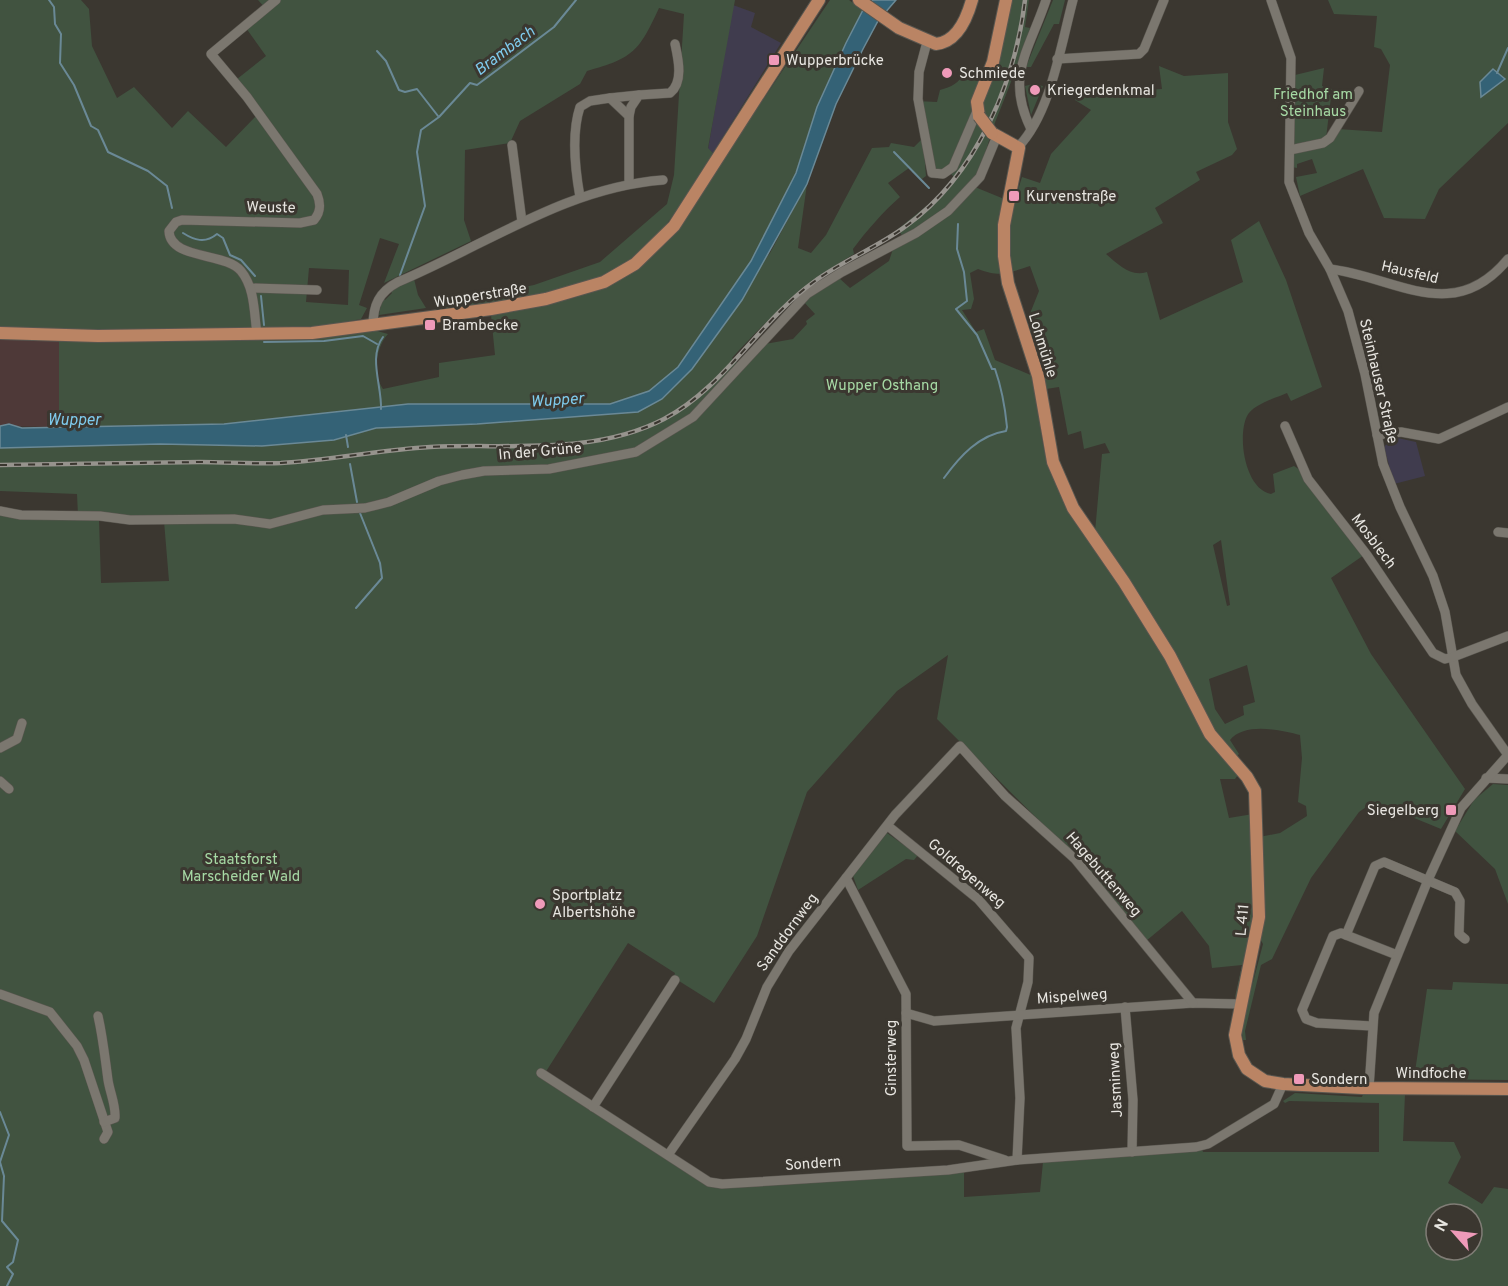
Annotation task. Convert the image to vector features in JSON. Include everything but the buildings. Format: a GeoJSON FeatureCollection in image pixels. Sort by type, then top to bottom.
{"type":"FeatureCollection","features":[{"type":"Feature","properties":{"kind":"main road","name":"Wupperstraße"},"geometry":{"type":"LineString","coordinates":[[0,333],[86,336],[312,333],[373,326],[563,295],[604,282],[635,264],[674,226],[819,0]]}},
{"type":"Feature","properties":{"kind":"main road"},"geometry":{"type":"LineString","coordinates":[[859,0],[883,18],[927,42],[942,44],[963,25],[972,0]]}},
{"type":"Feature","properties":{"kind":"main road"},"geometry":{"type":"LineString","coordinates":[[1006,0],[996,53],[978,97],[978,114],[995,135],[1018,147]]}},
{"type":"Feature","properties":{"kind":"main road","name":"Lohmühle"},"geometry":{"type":"LineString","coordinates":[[1018,147],[1018,157],[1007,202],[1004,238],[1008,284],[1038,376],[1053,462],[1073,508],[1124,582],[1170,656],[1209,734],[1247,777],[1255,790],[1256,837]]}},
{"type":"Feature","properties":{"kind":"main road","name":"L 411"},"geometry":{"type":"LineString","coordinates":[[1241,1004],[1259,917],[1256,837]]}},
{"type":"Feature","properties":{"kind":"main road","name":"Windfoche"},"geometry":{"type":"LineString","coordinates":[[1241,1004],[1235,1035],[1242,1062],[1259,1079],[1282,1084],[1369,1088],[1508,1089]]}},
{"type":"Feature","properties":{"kind":"street","name":"Weuste"},"geometry":{"type":"LineString","coordinates":[[251,288],[240,269],[232,264],[181,248],[173,243],[169,231],[176,222],[182,220],[300,223],[314,220],[319,211],[317,194],[247,98],[211,54],[276,0]]}},
{"type":"Feature","properties":{"kind":"street"},"geometry":{"type":"LineString","coordinates":[[1031,129],[1021,106],[1018,83],[1046,0]]}},
{"type":"Feature","properties":{"kind":"street"},"geometry":{"type":"LineString","coordinates":[[1018,147],[1031,129],[1051,85],[1073,0]]}},
{"type":"Feature","properties":{"kind":"street"},"geometry":{"type":"LineString","coordinates":[[1058,58],[1139,54],[1144,49],[1164,0]]}},
{"type":"Feature","properties":{"kind":"street","name":"Steinhauser Straße"},"geometry":{"type":"LineString","coordinates":[[1271,0],[1291,58],[1290,150],[1287,165],[1289,182],[1309,233],[1330,269],[1348,311],[1392,490],[1432,576],[1445,612],[1461,687],[1508,755],[1469,797],[1455,819],[1428,880],[1379,999],[1372,1026],[1369,1088]]}},
{"type":"Feature","properties":{"kind":"street"},"geometry":{"type":"LineString","coordinates":[[927,42],[919,72],[918,99],[932,173],[943,174],[953,167],[970,122],[978,114]]}},
{"type":"Feature","properties":{"kind":"street"},"geometry":{"type":"LineString","coordinates":[[580,197],[577,180],[578,114],[585,103],[610,98],[670,93],[678,81],[678,58],[675,44]]}},
{"type":"Feature","properties":{"kind":"street"},"geometry":{"type":"LineString","coordinates":[[1290,150],[1323,143],[1330,138],[1359,91]]}},
{"type":"Feature","properties":{"kind":"street"},"geometry":{"type":"LineString","coordinates":[[629,182],[629,116],[631,107],[639,95]]}},
{"type":"Feature","properties":{"kind":"street"},"geometry":{"type":"LineString","coordinates":[[610,98],[629,116]]}},
{"type":"Feature","properties":{"kind":"street","name":"In der Grüne"},"geometry":{"type":"LineString","coordinates":[[0,511],[21,515],[100,516],[130,520],[234,519],[270,524],[323,510],[365,508],[381,504],[439,481],[473,473],[549,469],[636,452],[693,417],[807,294],[850,267],[916,233],[948,211],[980,177],[995,135]]}},
{"type":"Feature","properties":{"kind":"street"},"geometry":{"type":"LineString","coordinates":[[512,145],[522,222]]}},
{"type":"Feature","properties":{"kind":"street"},"geometry":{"type":"LineString","coordinates":[[373,326],[375,304],[384,291],[392,285],[522,222],[580,197],[629,182],[663,180]]}},
{"type":"Feature","properties":{"kind":"street","name":"Hausfeld"},"geometry":{"type":"LineString","coordinates":[[1330,269],[1420,293],[1443,295],[1466,291],[1481,284],[1499,270],[1508,259]]}},
{"type":"Feature","properties":{"kind":"street"},"geometry":{"type":"LineString","coordinates":[[257,334],[251,288],[317,290]]}},
{"type":"Feature","properties":{"kind":"street"},"geometry":{"type":"LineString","coordinates":[[1377,435],[1401,432],[1439,439],[1508,407]]}},
{"type":"Feature","properties":{"kind":"street","name":"Mosblech"},"geometry":{"type":"LineString","coordinates":[[1285,426],[1308,478],[1374,564],[1429,647],[1439,657],[1453,657]]}},
{"type":"Feature","properties":{"kind":"street"},"geometry":{"type":"LineString","coordinates":[[1453,657],[1508,636]]}},
{"type":"Feature","properties":{"kind":"street"},"geometry":{"type":"LineString","coordinates":[[0,748],[17,739],[22,723]]}},
{"type":"Feature","properties":{"kind":"street","name":"Sanddornweg"},"geometry":{"type":"LineString","coordinates":[[668,1155],[741,1049],[777,968],[888,826],[960,746]]}},
{"type":"Feature","properties":{"kind":"street","name":"Hagebuttenweg"},"geometry":{"type":"LineString","coordinates":[[960,746],[1005,796],[1075,859],[1193,1003]]}},
{"type":"Feature","properties":{"kind":"street"},"geometry":{"type":"LineString","coordinates":[[1486,778],[1508,779]]}},
{"type":"Feature","properties":{"kind":"street"},"geometry":{"type":"LineString","coordinates":[[0,781],[9,789]]}},
{"type":"Feature","properties":{"kind":"street","name":"Goldregenweg"},"geometry":{"type":"LineString","coordinates":[[888,826],[978,899],[1029,958],[1030,969],[1016,1029],[1020,1098],[1014,1161]]}},
{"type":"Feature","properties":{"kind":"street"},"geometry":{"type":"LineString","coordinates":[[1346,935],[1375,866],[1384,862],[1458,895],[1459,934],[1465,939]]}},
{"type":"Feature","properties":{"kind":"street","name":"Ginsterweg"},"geometry":{"type":"LineString","coordinates":[[846,878],[906,994],[907,1146],[959,1145],[1014,1161]]}},
{"type":"Feature","properties":{"kind":"street"},"geometry":{"type":"LineString","coordinates":[[1372,1026],[1317,1023],[1306,1019],[1302,1010],[1333,936],[1341,933],[1397,955]]}},
{"type":"Feature","properties":{"kind":"street"},"geometry":{"type":"LineString","coordinates":[[593,1107],[675,980]]}},
{"type":"Feature","properties":{"kind":"street"},"geometry":{"type":"LineString","coordinates":[[0,987],[6,992],[3,995],[50,1012],[61,1025],[84,1060],[108,1132],[104,1139]]}},
{"type":"Feature","properties":{"kind":"street","name":"Mispelweg"},"geometry":{"type":"LineString","coordinates":[[906,1013],[934,1021],[1193,1003],[1241,1004]]}},
{"type":"Feature","properties":{"kind":"street","name":"Jasminweg"},"geometry":{"type":"LineString","coordinates":[[1125,1007],[1133,1100],[1132,1152]]}},
{"type":"Feature","properties":{"kind":"street"},"geometry":{"type":"LineString","coordinates":[[98,1016],[106,1053],[108,1080],[116,1111],[115,1118],[104,1122]]}},
{"type":"Feature","properties":{"kind":"street","name":"Sondern"},"geometry":{"type":"LineString","coordinates":[[541,1073],[709,1182],[722,1184],[948,1170],[1014,1161],[1208,1144],[1274,1104],[1282,1084]]}},
{"type":"Feature","properties":{"kind":"shaded area"},"geometry":{"type":"Polygon","coordinates":[[[733,5],[755,13],[751,27],[781,43],[713,153],[708,149],[733,5]]]}},
{"type":"Feature","properties":{"kind":"shaded area"},"geometry":{"type":"Polygon","coordinates":[[[0,337],[59,339],[59,423],[53,427],[0,426],[0,337]]]}},
{"type":"Feature","properties":{"kind":"shaded area"},"geometry":{"type":"Polygon","coordinates":[[[1393,437],[1416,442],[1425,476],[1394,484],[1384,447],[1393,437]]]}},
{"type":"Feature","properties":{"kind":"green space"},"geometry":{"type":"Polygon","coordinates":[[[0,0],[81,0],[89,9],[92,46],[117,98],[134,87],[172,128],[188,111],[226,147],[257,115],[232,83],[266,56],[246,28],[267,10],[258,0],[735,0],[708,148],[713,153],[683,201],[658,234],[628,262],[604,275],[579,285],[525,298],[442,311],[441,304],[534,285],[600,262],[667,204],[674,175],[684,14],[659,8],[646,34],[633,51],[615,62],[587,71],[580,84],[520,121],[510,143],[465,150],[464,220],[471,241],[384,283],[399,244],[380,238],[359,305],[367,308],[361,319],[312,328],[97,331],[0,328],[0,0]],[[309,268],[306,302],[348,305],[349,270],[309,268]]]}},
{"type":"Feature","properties":{"kind":"green space"},"geometry":{"type":"Polygon","coordinates":[[[830,0],[849,0],[863,10],[846,43],[808,134],[796,173],[751,261],[678,367],[649,391],[610,404],[408,404],[224,424],[53,427],[59,423],[59,339],[370,329],[388,334],[378,353],[377,360],[377,375],[383,389],[439,377],[439,363],[495,355],[491,315],[574,298],[607,285],[679,225],[830,0]]]}},
{"type":"Feature","properties":{"kind":"green space","name":"Staatsforst Marscheider Wald"},"geometry":{"type":"Polygon","coordinates":[[[1012,0],[1029,0],[1025,27],[1030,28],[983,160],[970,185],[1014,203],[1022,177],[1040,183],[1051,154],[1091,110],[1075,100],[1078,93],[1162,89],[1159,66],[1184,76],[1228,73],[1228,122],[1237,149],[1232,155],[1196,172],[1200,180],[1155,208],[1163,223],[1106,254],[1130,271],[1147,272],[1160,320],[1243,282],[1231,240],[1259,221],[1286,280],[1322,387],[1291,401],[1287,393],[1259,405],[1250,412],[1244,425],[1243,436],[1243,449],[1249,473],[1262,490],[1271,494],[1275,492],[1273,474],[1294,466],[1300,470],[1364,555],[1331,578],[1371,654],[1465,789],[1441,829],[1380,804],[1369,805],[1359,812],[1311,878],[1272,959],[1261,965],[1245,1031],[1246,1040],[1243,1040],[1241,1028],[1263,944],[1260,938],[1259,837],[1280,833],[1307,816],[1306,806],[1298,802],[1302,758],[1300,735],[1263,729],[1253,729],[1236,734],[1230,740],[1239,754],[1228,764],[1238,775],[1235,779],[1220,779],[1229,818],[1253,814],[1253,932],[1240,993],[1235,997],[1242,965],[1212,968],[1209,946],[1182,911],[1146,941],[1081,862],[937,719],[948,655],[897,691],[807,792],[757,936],[714,1003],[679,981],[674,976],[675,973],[628,943],[545,1073],[714,1188],[964,1172],[964,1197],[1040,1192],[1043,1162],[1202,1149],[1203,1152],[1379,1152],[1379,1103],[1289,1101],[1285,1103],[1283,1101],[1295,1093],[1362,1097],[1363,1094],[1405,1094],[1403,1141],[1454,1142],[1461,1157],[1448,1183],[1479,1202],[1424,1202],[1424,1262],[1484,1262],[1483,1202],[1494,1187],[1508,1189],[1508,1286],[0,1286],[0,510],[78,515],[77,494],[0,491],[0,440],[603,410],[659,392],[770,253],[807,184],[798,248],[811,253],[826,235],[872,148],[889,147],[891,143],[914,147],[923,138],[916,101],[937,102],[940,90],[955,84],[964,72],[980,79],[999,64],[1012,0]],[[923,139],[926,176],[922,179],[909,168],[888,183],[900,197],[864,235],[853,249],[854,254],[820,276],[789,301],[732,358],[743,367],[765,344],[793,339],[807,324],[806,321],[815,314],[803,301],[838,277],[850,288],[889,261],[893,249],[906,242],[898,229],[940,195],[954,177],[950,173],[937,173],[923,139]],[[1030,266],[1004,274],[978,269],[970,273],[974,299],[971,309],[962,310],[976,332],[984,329],[995,360],[1033,376],[1040,427],[1051,472],[1070,511],[1102,558],[1095,532],[1102,454],[1110,453],[1105,443],[1084,449],[1081,431],[1068,435],[1059,387],[1046,389],[1027,321],[1039,291],[1030,266]],[[99,519],[101,583],[169,581],[164,521],[99,519]],[[1221,540],[1213,545],[1227,606],[1230,605],[1221,540]],[[1247,665],[1209,679],[1215,709],[1225,724],[1244,715],[1243,706],[1255,702],[1247,665]]]}},
{"type":"Feature","properties":{"kind":"green space"},"geometry":{"type":"Polygon","coordinates":[[[1053,0],[1065,0],[1059,24],[1054,24],[1031,67],[1026,67],[1053,0]]]}},
{"type":"Feature","properties":{"kind":"green space"},"geometry":{"type":"Polygon","coordinates":[[[1328,0],[1508,0],[1508,123],[1439,189],[1425,219],[1384,218],[1363,169],[1300,196],[1296,177],[1317,173],[1312,159],[1297,164],[1297,168],[1292,167],[1294,153],[1331,142],[1338,129],[1382,132],[1390,65],[1381,49],[1374,47],[1377,16],[1334,14],[1328,0]]]}},
{"type":"Feature","properties":{"kind":"green space","name":"Friedhof am Steinhaus"},"geometry":{"type":"Polygon","coordinates":[[[1324,68],[1322,86],[1332,89],[1326,138],[1294,147],[1295,75],[1324,68]]]}},
{"type":"Feature","properties":{"kind":"green space"},"geometry":{"type":"Polygon","coordinates":[[[1033,84],[1043,86],[1031,115],[1025,86],[1033,84]]]}},
{"type":"Feature","properties":{"kind":"green space"},"geometry":{"type":"Polygon","coordinates":[[[414,279],[418,295],[426,308],[379,315],[382,298],[385,300],[392,293],[390,290],[414,279]]]}},
{"type":"Feature","properties":{"kind":"green space"},"geometry":{"type":"Polygon","coordinates":[[[1493,784],[1508,785],[1508,904],[1495,869],[1455,831],[1474,800],[1493,784]]]}},
{"type":"Feature","properties":{"kind":"green space"},"geometry":{"type":"Polygon","coordinates":[[[887,833],[918,855],[914,860],[906,859],[858,890],[853,876],[887,833]]]}},
{"type":"Feature","properties":{"kind":"green space"},"geometry":{"type":"Polygon","coordinates":[[[1453,982],[1508,984],[1508,1080],[1414,1079],[1427,989],[1452,990],[1453,982]]]}},
{"type":"Feature","properties":{"kind":"water"},"geometry":{"type":"Polygon","coordinates":[[[873,0],[896,0],[878,21],[863,49],[836,104],[807,184],[742,300],[692,369],[662,399],[638,412],[477,424],[376,428],[334,440],[262,446],[160,444],[0,448],[0,426],[9,424],[22,428],[224,424],[408,404],[610,404],[649,391],[678,367],[751,261],[796,173],[817,107],[846,43],[863,10],[873,0]]]}},
{"type":"Feature","properties":{"kind":"water"},"geometry":{"type":"Polygon","coordinates":[[[1493,69],[1505,79],[1481,97],[1480,82],[1493,69]]]}},
{"type":"Feature","properties":{"kind":"waterway"},"geometry":{"type":"LineString","coordinates":[[49,0],[54,7],[55,24],[61,34],[60,63],[74,85],[91,126],[98,130],[108,152],[148,171],[167,186],[172,208]]}},
{"type":"Feature","properties":{"kind":"waterway","name":"Brambach"},"geometry":{"type":"LineString","coordinates":[[400,275],[425,206],[417,152],[421,130],[439,117],[470,83],[477,85],[554,27],[576,0]]}},
{"type":"Feature","properties":{"kind":"waterway"},"geometry":{"type":"LineString","coordinates":[[1497,73],[1508,48]]}},
{"type":"Feature","properties":{"kind":"waterway"},"geometry":{"type":"LineString","coordinates":[[377,51],[386,61],[399,90],[405,92],[417,89],[438,116]]}},
{"type":"Feature","properties":{"kind":"waterway"},"geometry":{"type":"LineString","coordinates":[[894,152],[929,188]]}},
{"type":"Feature","properties":{"kind":"waterway"},"geometry":{"type":"LineString","coordinates":[[944,478],[971,448],[987,437],[1006,431],[1007,427],[1003,398],[995,369],[992,369],[977,335],[956,309],[967,301],[964,272],[957,249],[958,224]]}},
{"type":"Feature","properties":{"kind":"waterway"},"geometry":{"type":"LineString","coordinates":[[183,233],[200,240],[217,234],[223,238],[230,255],[241,260],[255,276]]}},
{"type":"Feature","properties":{"kind":"waterway"},"geometry":{"type":"LineString","coordinates":[[261,296],[264,325]]}},
{"type":"Feature","properties":{"kind":"waterway"},"geometry":{"type":"LineString","coordinates":[[264,342],[324,341],[363,336],[377,344]]}},
{"type":"Feature","properties":{"kind":"waterway","name":"Brambach"},"geometry":{"type":"LineString","coordinates":[[381,409],[376,353],[383,337]]}},
{"type":"Feature","properties":{"kind":"waterway"},"geometry":{"type":"LineString","coordinates":[[346,435],[348,447]]}},
{"type":"Feature","properties":{"kind":"waterway"},"geometry":{"type":"LineString","coordinates":[[350,464],[357,502]]}},
{"type":"Feature","properties":{"kind":"waterway"},"geometry":{"type":"LineString","coordinates":[[356,608],[382,578],[380,563],[360,513]]}},
{"type":"Feature","properties":{"kind":"waterway"},"geometry":{"type":"LineString","coordinates":[[0,1112],[9,1135],[0,1162],[4,1176],[2,1221],[18,1240],[13,1262],[7,1267],[13,1274],[7,1286]]}},
{"type":"Feature","properties":{"kind":"railway"},"geometry":{"type":"LineString","coordinates":[[0,465],[281,463],[430,447],[579,443],[637,431],[664,419],[686,406],[705,390],[795,297],[826,273],[906,226],[931,205],[953,181],[972,154],[1001,95],[1012,64],[1025,0]]}},
{"type":"Feature","properties":{"kind":"place","name":"Wupperbrücke"},"geometry":{"type":"Point","coordinates":[774,60]}},
{"type":"Feature","properties":{"kind":"place","name":"Schmiede"},"geometry":{"type":"Point","coordinates":[947,73]}},
{"type":"Feature","properties":{"kind":"place","name":"Kriegerdenkmal"},"geometry":{"type":"Point","coordinates":[1035,90]}},
{"type":"Feature","properties":{"kind":"place","name":"Kurvenstraße"},"geometry":{"type":"Point","coordinates":[1014,196]}},
{"type":"Feature","properties":{"kind":"place","name":"Brambecke"},"geometry":{"type":"Point","coordinates":[430,325]}},
{"type":"Feature","properties":{"kind":"place","name":"Siegelberg"},"geometry":{"type":"Point","coordinates":[1451,810]}},
{"type":"Feature","properties":{"kind":"place","name":"Sportplatz Albertshöhe"},"geometry":{"type":"Point","coordinates":[540,904]}},
{"type":"Feature","properties":{"kind":"place","name":"Sondern"},"geometry":{"type":"Point","coordinates":[1299,1079]}},
{"type":"Feature","properties":{"kind":"park label","name":"Wupper Osthang"},"geometry":{"type":"Point","coordinates":[882,385]}},
{"type":"Feature","properties":{"kind":"water label","name":"Wupper"},"geometry":{"type":"Point","coordinates":[557,399]}},
{"type":"Feature","properties":{"kind":"water label","name":"Wupper"},"geometry":{"type":"Point","coordinates":[74,419]}}]}
